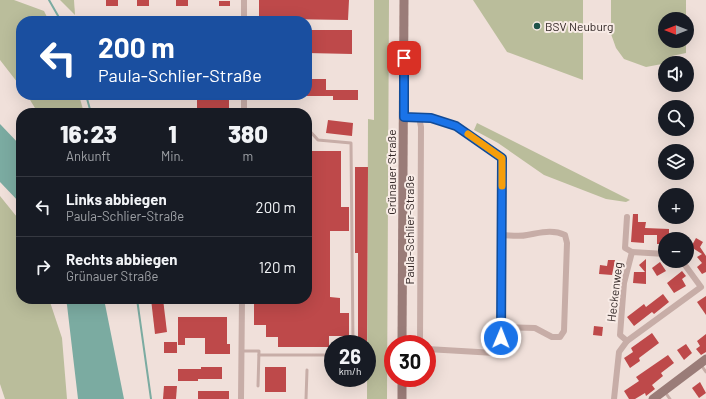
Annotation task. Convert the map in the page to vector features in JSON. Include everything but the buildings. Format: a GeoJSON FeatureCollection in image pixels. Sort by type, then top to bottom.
{"type":"FeatureCollection","features":[{"type":"Feature","properties":{"kind":"street"},"geometry":{"type":"LineString","coordinates":[[244,0],[244,16]]}},
{"type":"Feature","properties":{"kind":"street","name":"Grünauer Straße"},"geometry":{"type":"LineString","coordinates":[[402,335],[404,0]]}},
{"type":"Feature","properties":{"kind":"street"},"geometry":{"type":"LineString","coordinates":[[404,117],[442,120],[456,126],[502,158],[500,349],[495,353],[436,350]]}},
{"type":"Feature","properties":{"kind":"street","name":"Paula-Schlier-Straße"},"geometry":{"type":"LineString","coordinates":[[419,117],[421,127],[420,335]]}},
{"type":"Feature","properties":{"kind":"street"},"geometry":{"type":"LineString","coordinates":[[627,217],[625,248],[632,252]]}},
{"type":"Feature","properties":{"kind":"street"},"geometry":{"type":"LineString","coordinates":[[501,235],[526,235],[538,231],[559,232],[565,235],[567,243],[564,331],[560,337],[552,337],[535,328],[501,327]]}},
{"type":"Feature","properties":{"kind":"street","name":"Heckenweg"},"geometry":{"type":"LineString","coordinates":[[627,342],[620,335],[624,284],[632,252],[658,254]]}},
{"type":"Feature","properties":{"kind":"street"},"geometry":{"type":"LineString","coordinates":[[614,399],[619,352],[627,342],[704,285],[688,268]]}},
{"type":"Feature","properties":{"kind":"street"},"geometry":{"type":"LineString","coordinates":[[241,399],[242,304]]}},
{"type":"Feature","properties":{"kind":"street"},"geometry":{"type":"LineString","coordinates":[[653,399],[703,361]]}},
{"type":"Feature","properties":{"kind":"street"},"geometry":{"type":"LineString","coordinates":[[402,387],[402,399]]}},
{"type":"Feature","properties":{"kind":"lane"},"geometry":{"type":"LineString","coordinates":[[312,133],[318,140],[352,144],[353,335]]}},
{"type":"Feature","properties":{"kind":"lane"},"geometry":{"type":"LineString","coordinates":[[242,351],[258,351],[259,354],[324,355]]}},
{"type":"Feature","properties":{"kind":"lane"},"geometry":{"type":"LineString","coordinates":[[258,386],[259,354]]}},
{"type":"Feature","properties":{"kind":"lane"},"geometry":{"type":"LineString","coordinates":[[703,361],[706,372]]}},
{"type":"Feature","properties":{"kind":"lane"},"geometry":{"type":"LineString","coordinates":[[306,399],[307,370]]}},
{"type":"Feature","properties":{"kind":"lane"},"geometry":{"type":"LineString","coordinates":[[664,390],[670,399]]}},
{"type":"Feature","properties":{"kind":"green space"},"geometry":{"type":"Polygon","coordinates":[[[0,0],[14,0],[44,11],[46,16],[16,16],[16,81],[0,60],[0,0]]]}},
{"type":"Feature","properties":{"kind":"green space"},"geometry":{"type":"Polygon","coordinates":[[[60,0],[74,0],[75,15],[60,0]]]}},
{"type":"Feature","properties":{"kind":"green space"},"geometry":{"type":"Polygon","coordinates":[[[374,0],[389,0],[387,335],[384,335],[384,387],[387,387],[387,399],[367,399],[367,387],[376,387],[376,335],[367,335],[368,119],[374,120],[374,0]]]}},
{"type":"Feature","properties":{"kind":"green space","name":"BSV Neuburg"},"geometry":{"type":"Polygon","coordinates":[[[473,0],[583,0],[583,80],[507,52],[473,0]]]}},
{"type":"Feature","properties":{"kind":"green space"},"geometry":{"type":"Polygon","coordinates":[[[611,0],[686,0],[686,12],[658,12],[658,48],[686,48],[686,53],[672,56],[658,56],[658,65],[646,67],[624,59],[616,48],[611,34],[611,0]]]}},
{"type":"Feature","properties":{"kind":"green space"},"geometry":{"type":"Polygon","coordinates":[[[30,100],[80,100],[83,108],[35,108],[30,100]]]}},
{"type":"Feature","properties":{"kind":"green space"},"geometry":{"type":"Polygon","coordinates":[[[477,123],[630,200],[626,202],[606,199],[544,175],[498,143],[474,130],[477,123]]]}},
{"type":"Feature","properties":{"kind":"green space"},"geometry":{"type":"Polygon","coordinates":[[[0,196],[16,216],[16,304],[51,304],[62,338],[67,399],[5,399],[0,384],[0,196]]]}},
{"type":"Feature","properties":{"kind":"water"},"geometry":{"type":"Polygon","coordinates":[[[0,124],[16,141],[16,199],[0,182],[0,124]]]}},
{"type":"Feature","properties":{"kind":"water"},"geometry":{"type":"Polygon","coordinates":[[[105,304],[124,399],[78,399],[67,305],[105,304]]]}},
{"type":"Feature","properties":{"kind":"waterway"},"geometry":{"type":"LineString","coordinates":[[49,0],[58,16]]}},
{"type":"Feature","properties":{"kind":"waterway"},"geometry":{"type":"LineString","coordinates":[[87,100],[90,108]]}},
{"type":"Feature","properties":{"kind":"waterway"},"geometry":{"type":"LineString","coordinates":[[138,304],[151,399]]}},
{"type":"Feature","properties":{"kind":"slow traffic"},"geometry":{"type":"LineString","coordinates":[[468,134],[502,158],[502,186]]}},
{"type":"Feature","properties":{"kind":"place","name":"BSV Neuburg"},"geometry":{"type":"Point","coordinates":[537,26]}},
{"type":"Feature","properties":{"kind":"route"},"geometry":{"type":"LineString","coordinates":[[404,58],[404,117],[442,120],[456,126],[502,158],[501,338]]}}]}
